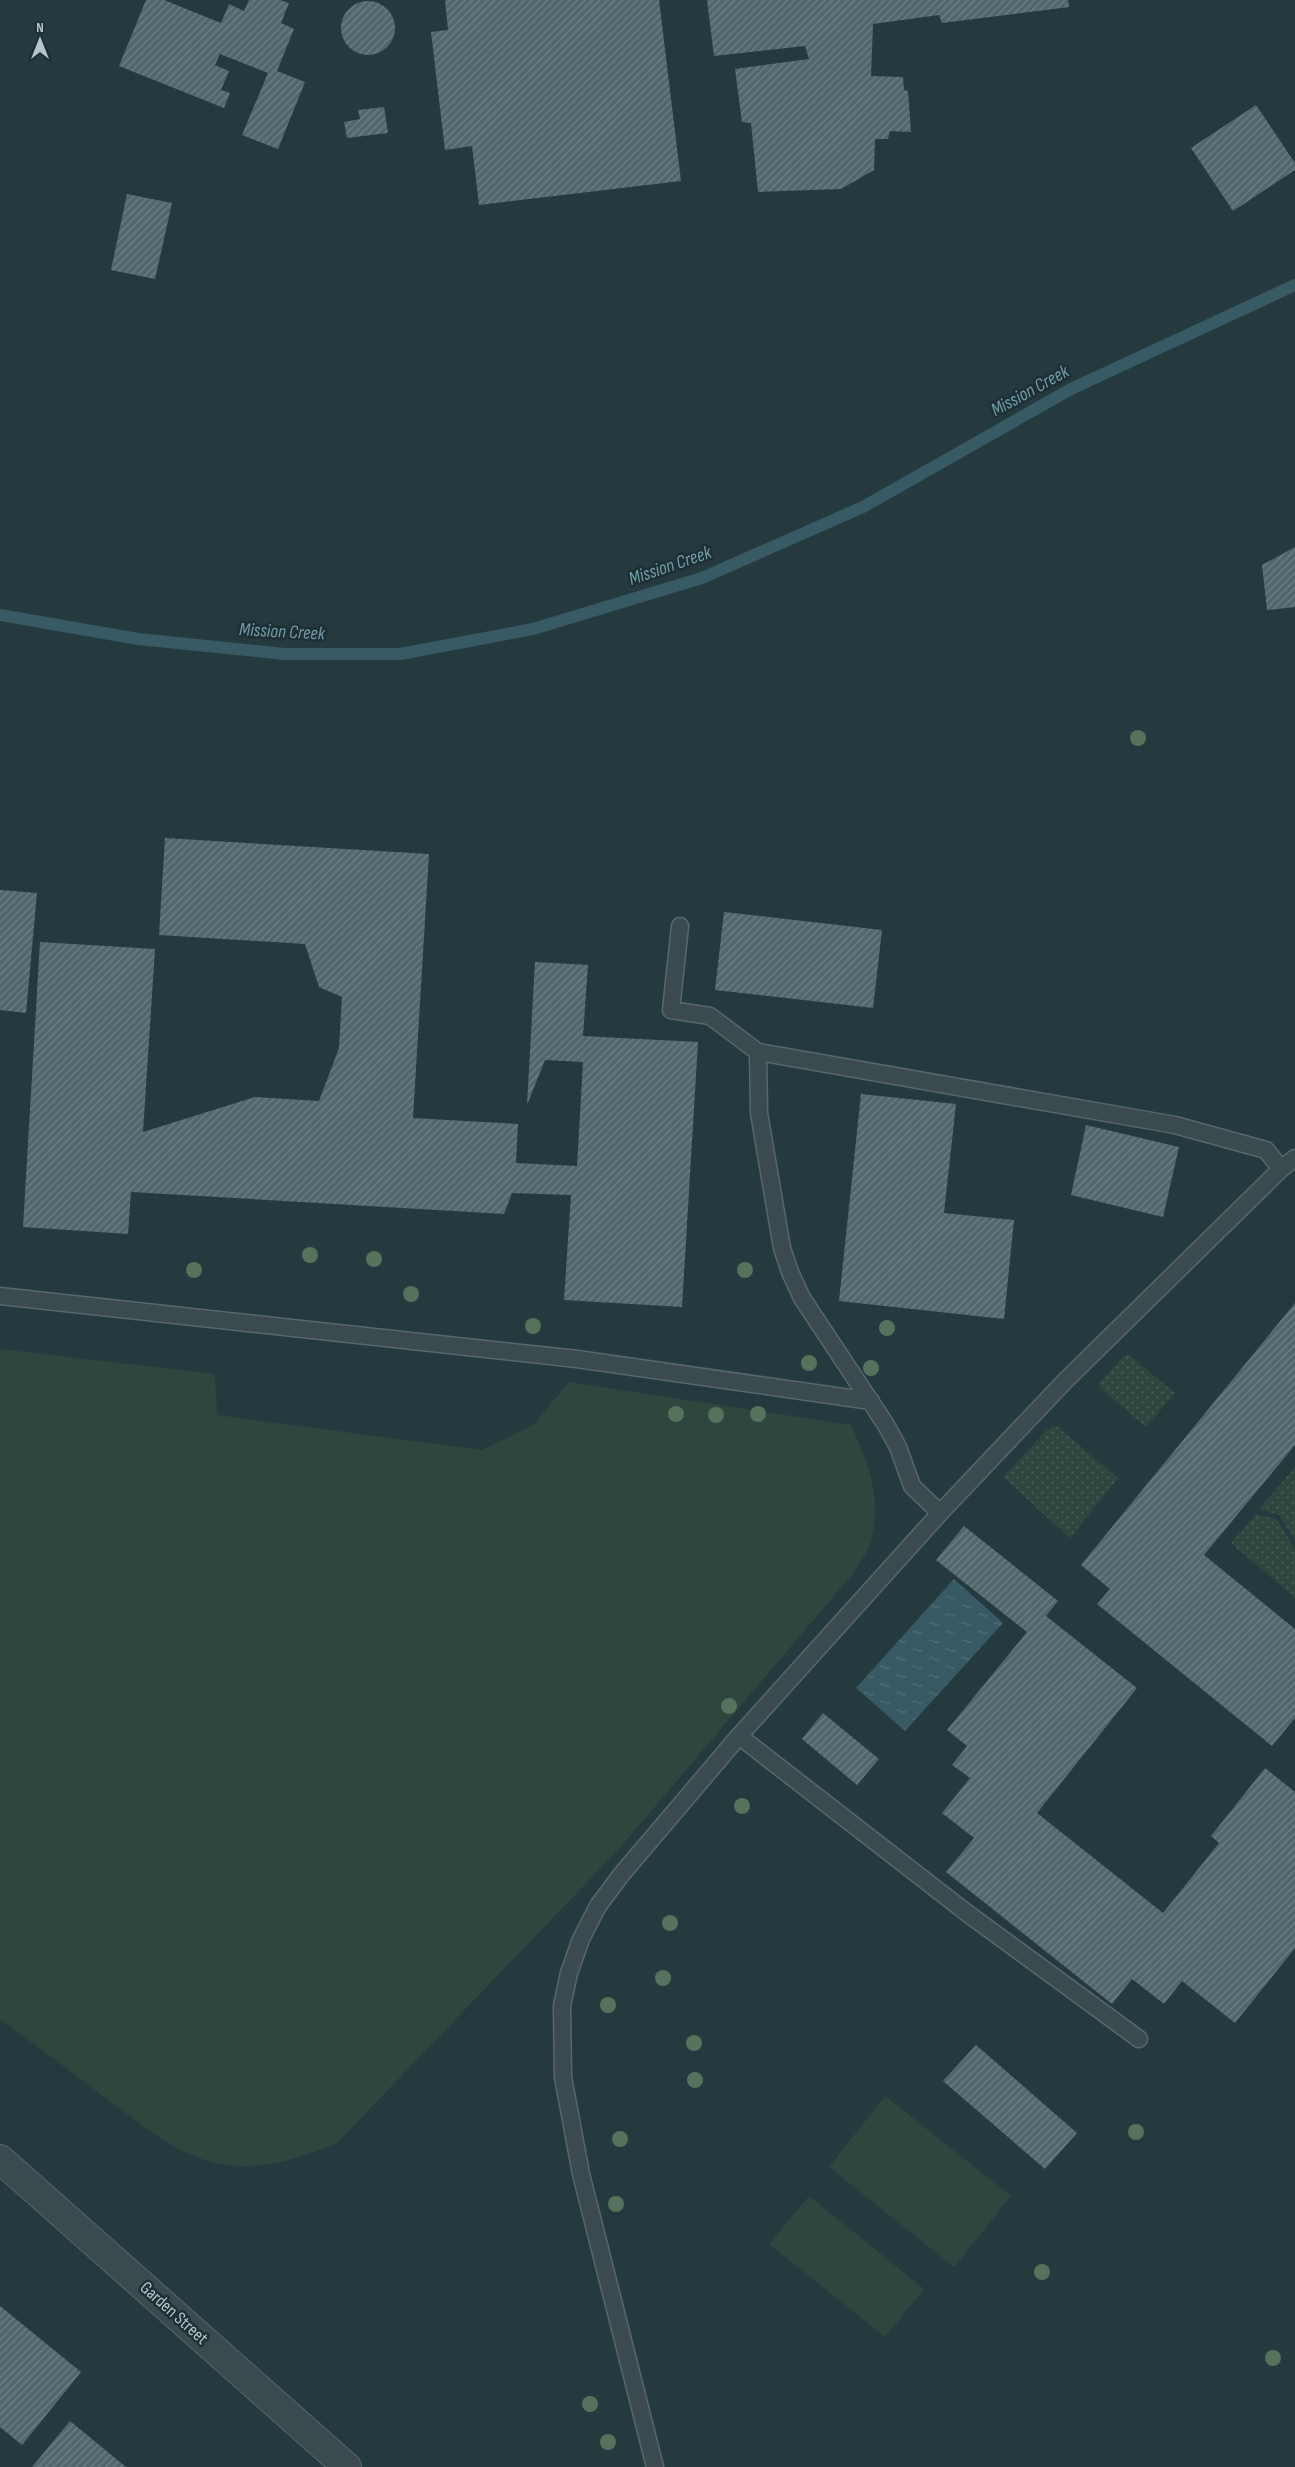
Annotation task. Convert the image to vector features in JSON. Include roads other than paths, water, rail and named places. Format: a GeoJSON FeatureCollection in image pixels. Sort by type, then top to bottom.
{"type":"FeatureCollection","features":[{"type":"Feature","properties":{"kind":"street","name":"Garden Street"},"geometry":{"type":"LineString","coordinates":[[0,2159],[347,2467]]}},
{"type":"Feature","properties":{"kind":"lane"},"geometry":{"type":"LineString","coordinates":[[680,926],[672,1010],[710,1016],[758,1052],[1176,1125],[1266,1150],[1281,1168]]}},
{"type":"Feature","properties":{"kind":"lane"},"geometry":{"type":"LineString","coordinates":[[758,1052],[759,1113],[782,1248],[802,1298],[871,1401],[898,1447],[912,1486],[940,1513]]}},
{"type":"Feature","properties":{"kind":"lane"},"geometry":{"type":"LineString","coordinates":[[656,2467],[568,2114],[563,2077],[562,2006],[575,1956],[598,1906],[621,1875],[740,1736],[940,1513],[1065,1381],[1281,1168],[1295,1158]]}},
{"type":"Feature","properties":{"kind":"lane"},"geometry":{"type":"LineString","coordinates":[[0,1296],[576,1360],[871,1401]]}},
{"type":"Feature","properties":{"kind":"lane"},"geometry":{"type":"LineString","coordinates":[[740,1736],[967,1913],[1138,2039]]}},
{"type":"Feature","properties":{"kind":"water"},"geometry":{"type":"Polygon","coordinates":[[[954,1579],[1003,1623],[905,1731],[856,1688],[954,1579]]]}},
{"type":"Feature","properties":{"kind":"waterway","name":"Mission Creek"},"geometry":{"type":"LineString","coordinates":[[0,615],[138,639],[285,654],[400,654],[533,629],[702,578],[863,507],[1071,389],[1295,285]]}}]}
